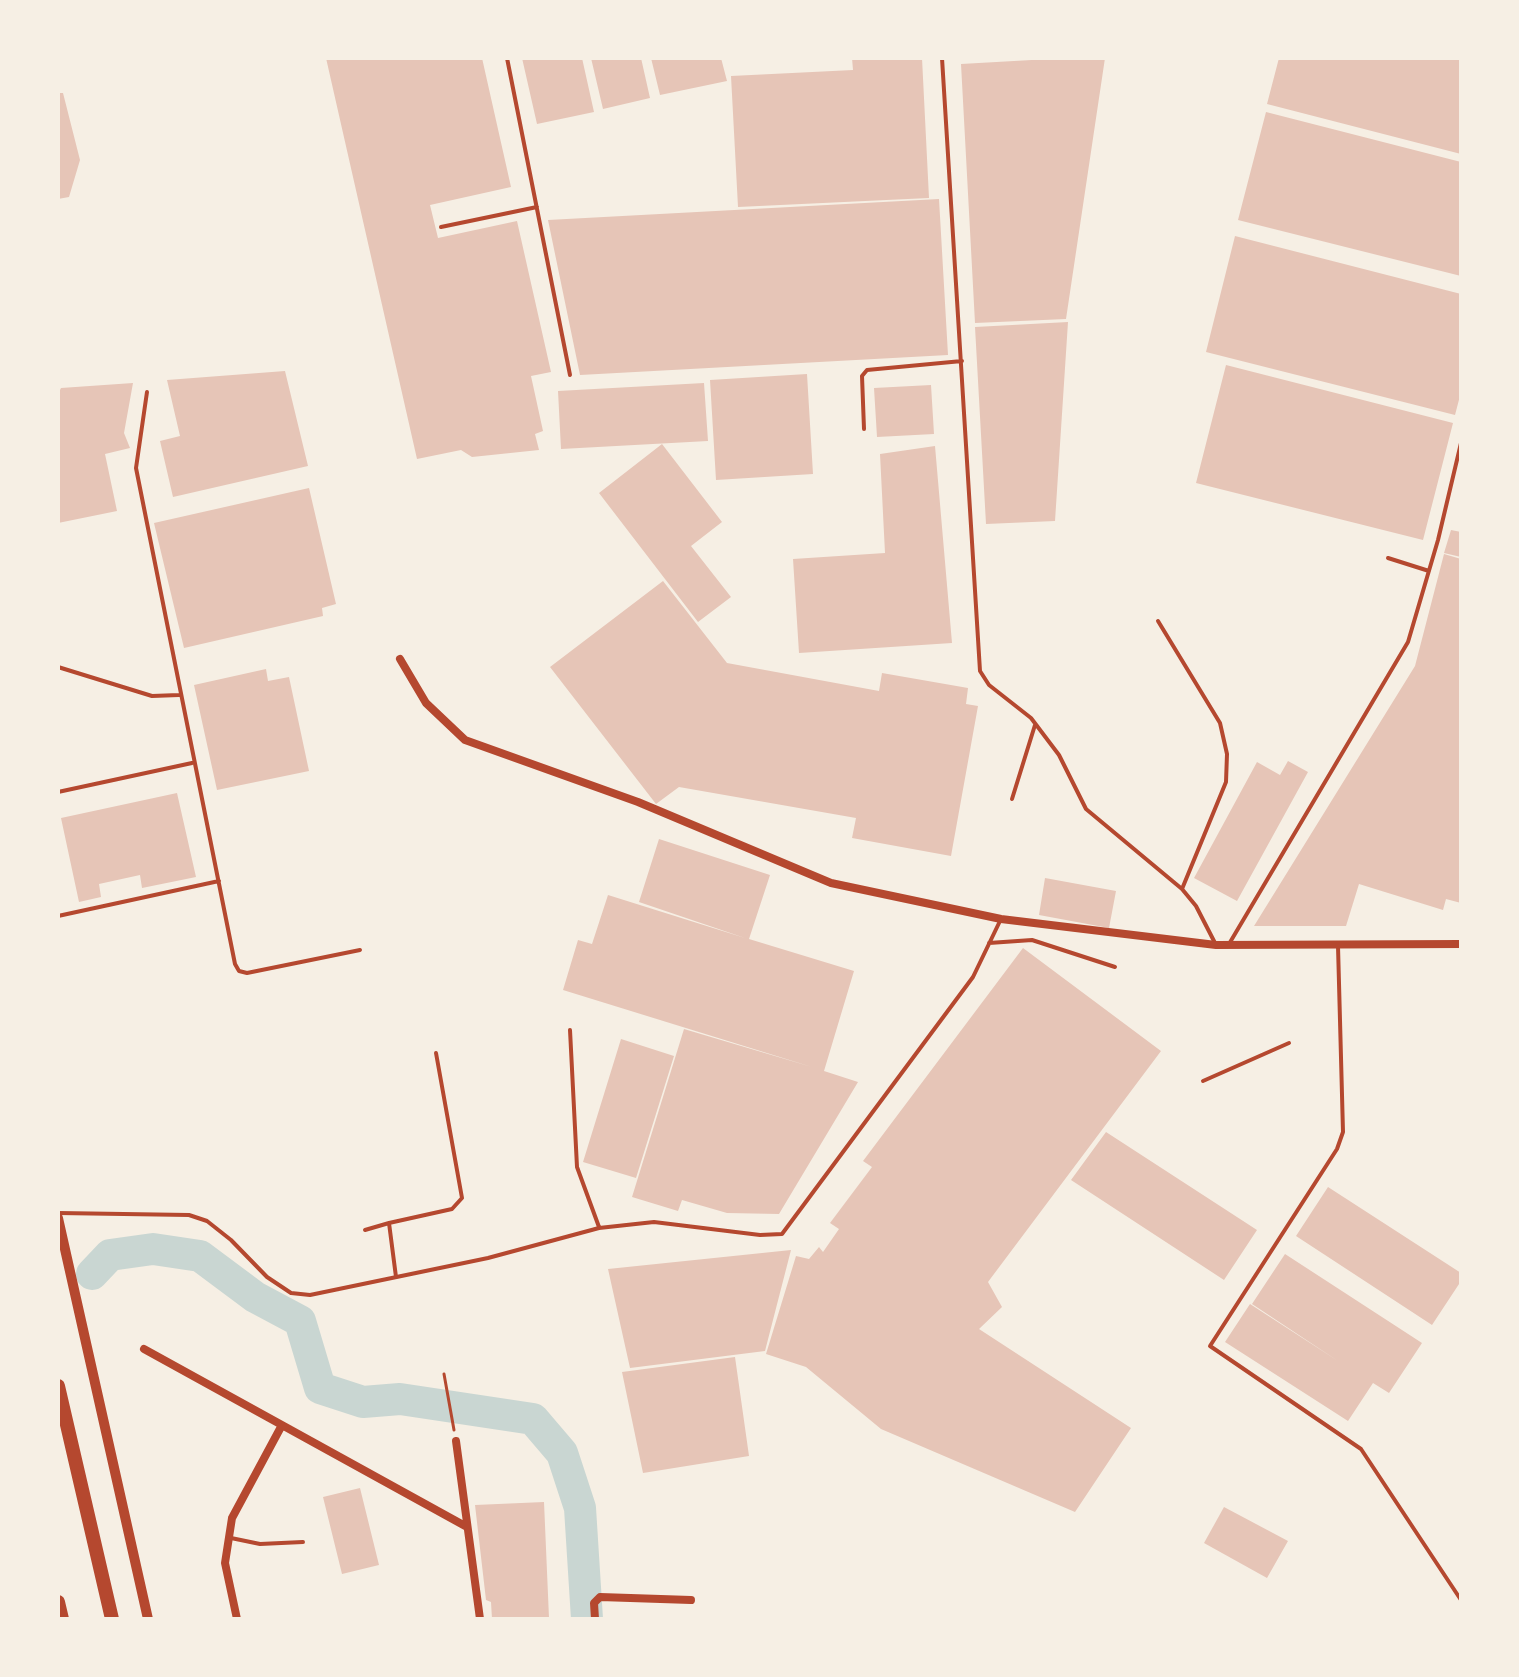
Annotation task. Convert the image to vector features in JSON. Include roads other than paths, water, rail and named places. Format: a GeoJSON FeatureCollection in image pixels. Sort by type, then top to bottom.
{"type":"FeatureCollection","features":[{"type":"Feature","properties":{"kind":"highway"},"geometry":{"type":"LineString","coordinates":[[58,1386],[112,1619]]}},
{"type":"Feature","properties":{"kind":"highway"},"geometry":{"type":"LineString","coordinates":[[58,1602],[62,1619]]}},
{"type":"Feature","properties":{"kind":"street"},"geometry":{"type":"LineString","coordinates":[[400,659],[426,703],[465,740],[638,802],[831,883],[1001,919],[1216,945],[1461,944]]}},
{"type":"Feature","properties":{"kind":"street"},"geometry":{"type":"LineString","coordinates":[[58,1216],[148,1619]]}},
{"type":"Feature","properties":{"kind":"street"},"geometry":{"type":"LineString","coordinates":[[144,1349],[467,1527]]}},
{"type":"Feature","properties":{"kind":"street"},"geometry":{"type":"LineString","coordinates":[[237,1619],[225,1563],[232,1518],[282,1425]]}},
{"type":"Feature","properties":{"kind":"street"},"geometry":{"type":"LineString","coordinates":[[456,1441],[480,1619]]}},
{"type":"Feature","properties":{"kind":"street"},"geometry":{"type":"LineString","coordinates":[[595,1619],[595,1602],[600,1597],[691,1600]]}},
{"type":"Feature","properties":{"kind":"lane"},"geometry":{"type":"LineString","coordinates":[[507,58],[570,375]]}},
{"type":"Feature","properties":{"kind":"lane"},"geometry":{"type":"LineString","coordinates":[[942,58],[980,671],[989,685],[1036,724],[1059,755],[1086,809],[1182,889],[1196,906],[1216,945]]}},
{"type":"Feature","properties":{"kind":"lane"},"geometry":{"type":"LineString","coordinates":[[441,227],[537,207]]}},
{"type":"Feature","properties":{"kind":"lane"},"geometry":{"type":"LineString","coordinates":[[864,429],[862,376],[867,370],[962,361]]}},
{"type":"Feature","properties":{"kind":"lane"},"geometry":{"type":"LineString","coordinates":[[147,392],[136,468],[192,763],[239,971],[247,973],[360,950]]}},
{"type":"Feature","properties":{"kind":"lane"},"geometry":{"type":"LineString","coordinates":[[1228,945],[1381,694],[1408,642],[1461,443]]}},
{"type":"Feature","properties":{"kind":"lane"},"geometry":{"type":"LineString","coordinates":[[1388,558],[1429,571]]}},
{"type":"Feature","properties":{"kind":"lane"},"geometry":{"type":"LineString","coordinates":[[1158,621],[1220,723],[1227,754],[1226,782],[1182,889]]}},
{"type":"Feature","properties":{"kind":"lane"},"geometry":{"type":"LineString","coordinates":[[58,667],[152,696],[179,695]]}},
{"type":"Feature","properties":{"kind":"lane"},"geometry":{"type":"LineString","coordinates":[[1012,799],[1036,724]]}},
{"type":"Feature","properties":{"kind":"lane"},"geometry":{"type":"LineString","coordinates":[[58,792],[192,763]]}},
{"type":"Feature","properties":{"kind":"lane"},"geometry":{"type":"LineString","coordinates":[[58,916],[219,881]]}},
{"type":"Feature","properties":{"kind":"lane"},"geometry":{"type":"LineString","coordinates":[[58,1216],[189,1215],[207,1221],[231,1240],[247,1260],[291,1293],[310,1295],[599,1228],[654,1222],[760,1235],[782,1234],[973,977],[1001,919]]}},
{"type":"Feature","properties":{"kind":"lane"},"geometry":{"type":"LineString","coordinates":[[989,943],[1032,940],[1115,967]]}},
{"type":"Feature","properties":{"kind":"lane"},"geometry":{"type":"LineString","coordinates":[[1338,946],[1343,1132],[1337,1149],[1210,1346],[1361,1449],[1461,1600]]}},
{"type":"Feature","properties":{"kind":"lane"},"geometry":{"type":"LineString","coordinates":[[570,1030],[577,1167],[599,1228]]}},
{"type":"Feature","properties":{"kind":"lane"},"geometry":{"type":"LineString","coordinates":[[1203,1081],[1289,1043]]}},
{"type":"Feature","properties":{"kind":"lane"},"geometry":{"type":"LineString","coordinates":[[365,1230],[452,1209],[462,1198],[436,1053]]}},
{"type":"Feature","properties":{"kind":"lane"},"geometry":{"type":"LineString","coordinates":[[389,1223],[396,1277]]}},
{"type":"Feature","properties":{"kind":"lane"},"geometry":{"type":"LineString","coordinates":[[228,1537],[260,1544],[303,1542]]}},
{"type":"Feature","properties":{"kind":"waterway"},"geometry":{"type":"LineString","coordinates":[[92,1274],[110,1255],[153,1249],[200,1256],[255,1297],[300,1321],[320,1388],[363,1402],[400,1399],[533,1419],[562,1453],[580,1508],[587,1619]]}}]}
